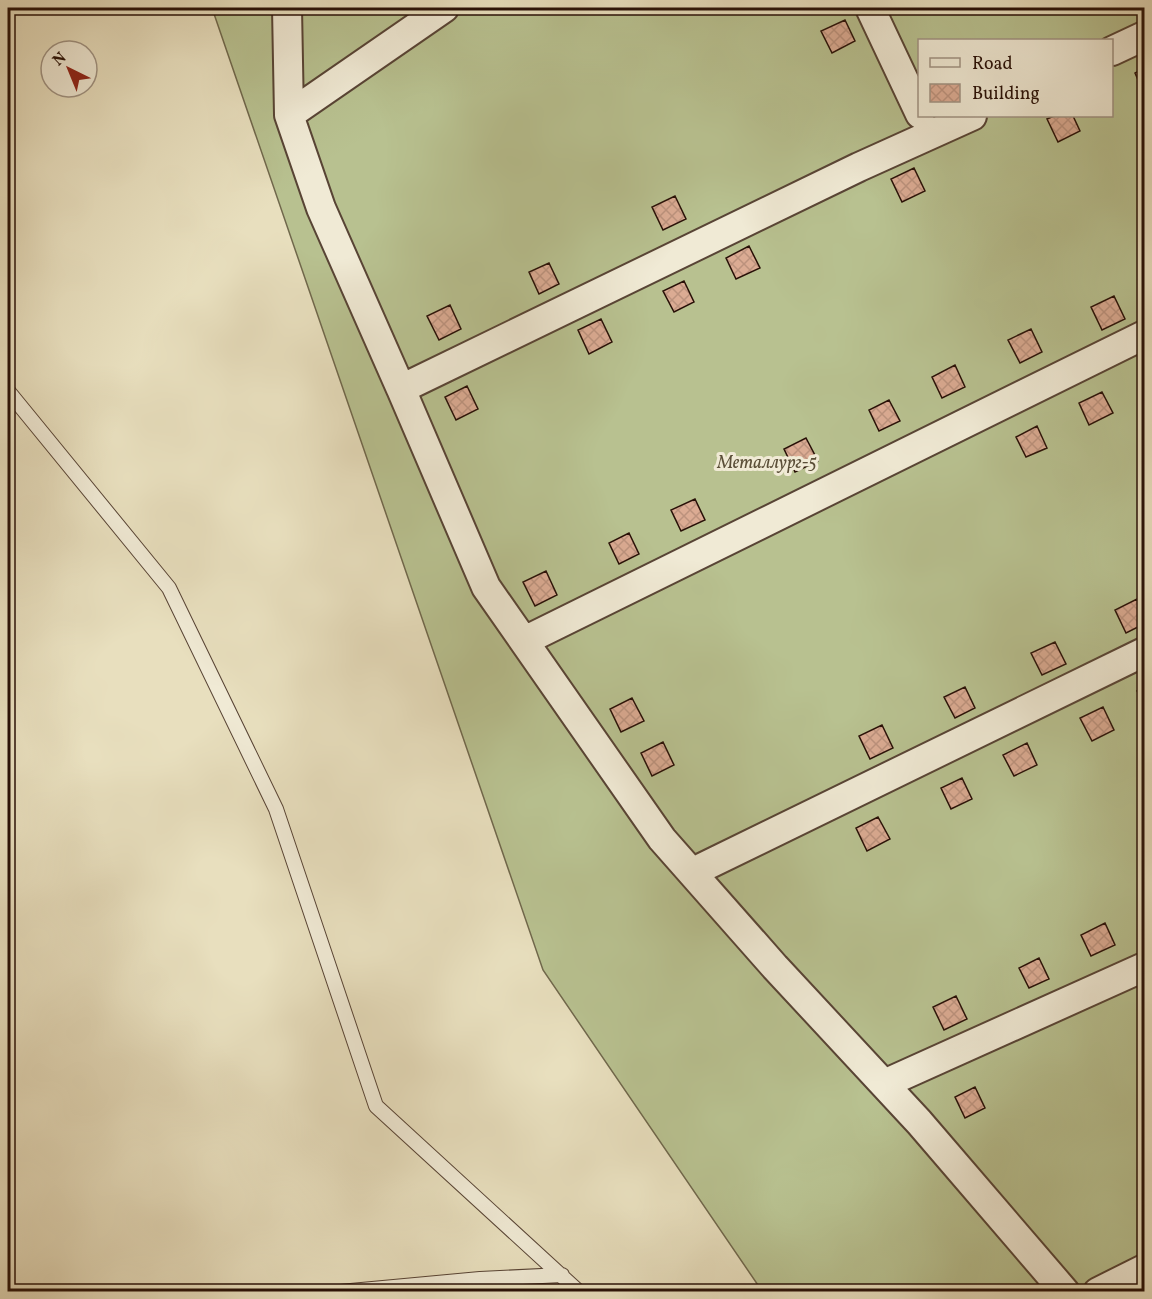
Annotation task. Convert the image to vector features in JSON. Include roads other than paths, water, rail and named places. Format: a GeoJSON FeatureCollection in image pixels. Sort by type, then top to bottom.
{"type":"FeatureCollection","features":[{"type":"Feature","properties":{"kind":"street"},"geometry":{"type":"LineString","coordinates":[[287,8],[289,115],[321,208],[486,586],[662,838],[775,967],[884,1084],[1065,1292]]}},
{"type":"Feature","properties":{"kind":"street"},"geometry":{"type":"LineString","coordinates":[[289,115],[444,8]]}},
{"type":"Feature","properties":{"kind":"street"},"geometry":{"type":"LineString","coordinates":[[870,8],[918,110]]}},
{"type":"Feature","properties":{"kind":"street"},"geometry":{"type":"LineString","coordinates":[[1113,51],[1144,36]]}},
{"type":"Feature","properties":{"kind":"street"},"geometry":{"type":"LineString","coordinates":[[401,389],[923,121],[962,117]]}},
{"type":"Feature","properties":{"kind":"street"},"geometry":{"type":"LineString","coordinates":[[524,640],[1144,335]]}},
{"type":"Feature","properties":{"kind":"street"},"geometry":{"type":"LineString","coordinates":[[693,872],[1144,652]]}},
{"type":"Feature","properties":{"kind":"street"},"geometry":{"type":"LineString","coordinates":[[884,1084],[1144,967]]}},
{"type":"Feature","properties":{"kind":"street"},"geometry":{"type":"LineString","coordinates":[[1098,1292],[1144,1269]]}},
{"type":"Feature","properties":{"kind":"lane"},"geometry":{"type":"LineString","coordinates":[[8,391],[169,588],[276,809],[376,1106],[579,1292]]}},
{"type":"Feature","properties":{"kind":"lane"},"geometry":{"type":"LineString","coordinates":[[340,1292],[480,1279],[562,1275]]}},
{"type":"Feature","properties":{"kind":"park label","name":"Металлург-5"},"geometry":{"type":"Point","coordinates":[767,463]}}]}
